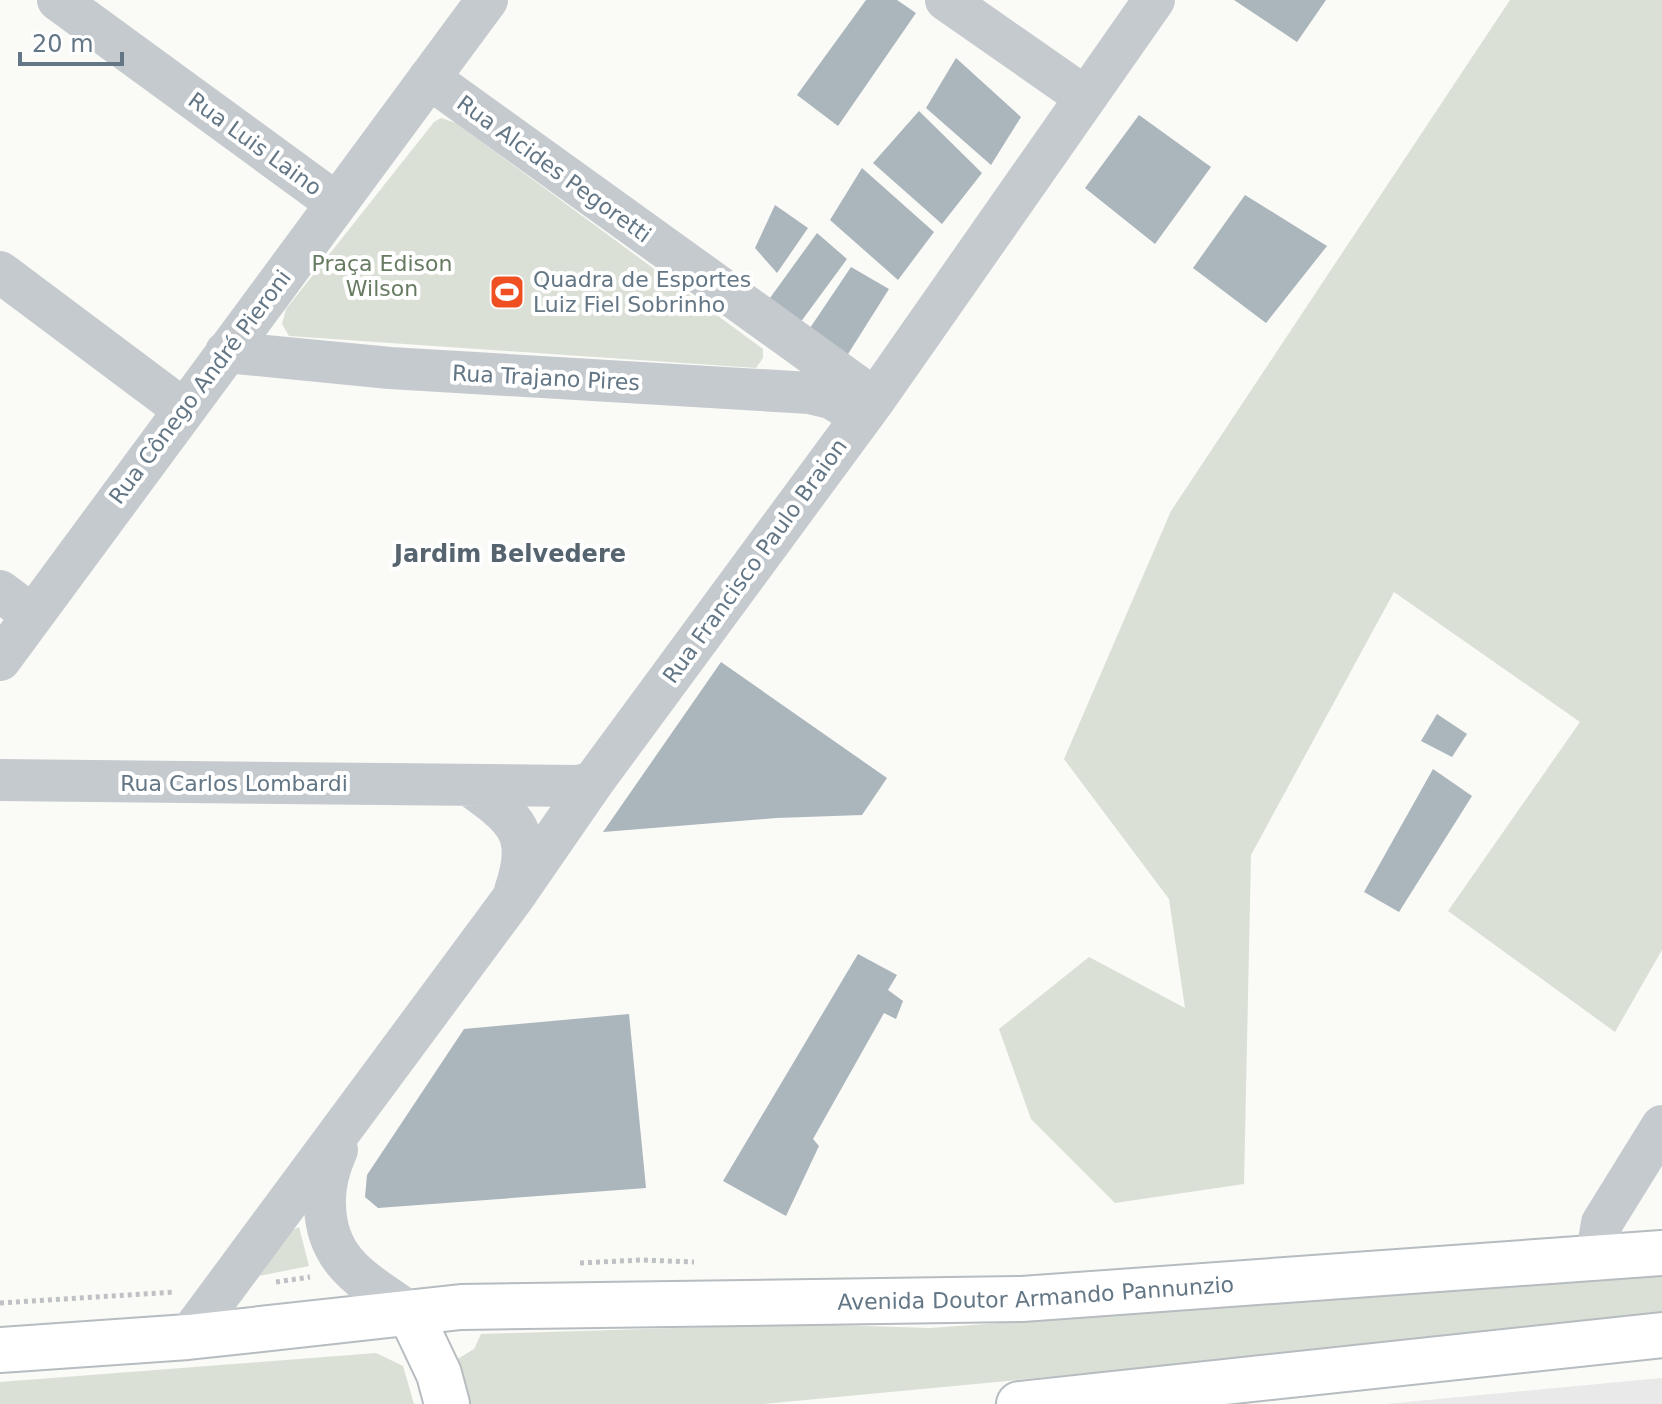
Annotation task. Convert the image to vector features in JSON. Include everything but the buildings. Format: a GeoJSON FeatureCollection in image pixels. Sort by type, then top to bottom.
{"type":"FeatureCollection","features":[{"type":"Feature","properties":{"kind":"main road","name":"Avenida Doutor Armando Pannunzio"},"geometry":{"type":"LineString","coordinates":[[7,1353],[461,1307],[1022,1299],[1662,1253]]}},
{"type":"Feature","properties":{"kind":"main road"},"geometry":{"type":"LineString","coordinates":[[410,1313],[439,1374],[447,1404]]}},
{"type":"Feature","properties":{"kind":"main road"},"geometry":{"type":"LineString","coordinates":[[1019,1404],[1662,1335]]}},
{"type":"Feature","properties":{"kind":"street","name":"Rua Luis Laino"},"geometry":{"type":"LineString","coordinates":[[58,0],[336,203]]}},
{"type":"Feature","properties":{"kind":"street","name":"Rua Cônego André Pieroni"},"geometry":{"type":"LineString","coordinates":[[0,660],[16,603],[183,409],[487,0]]}},
{"type":"Feature","properties":{"kind":"street"},"geometry":{"type":"LineString","coordinates":[[946,0],[1085,97]]}},
{"type":"Feature","properties":{"kind":"street","name":"Rua Francisco Paulo Braion"},"geometry":{"type":"LineString","coordinates":[[188,1337],[352,1118],[513,898],[593,782],[868,408],[1154,0]]}},
{"type":"Feature","properties":{"kind":"street","name":"Rua Alcides Pegoretti"},"geometry":{"type":"LineString","coordinates":[[429,78],[868,408]]}},
{"type":"Feature","properties":{"kind":"street"},"geometry":{"type":"LineString","coordinates":[[0,272],[183,409]]}},
{"type":"Feature","properties":{"kind":"street","name":"Rua Trajano Pires"},"geometry":{"type":"LineString","coordinates":[[226,352],[390,368],[810,393],[868,408]]}},
{"type":"Feature","properties":{"kind":"street","name":"Rua Carlos Lombardi"},"geometry":{"type":"LineString","coordinates":[[0,780],[579,786],[593,782]]}},
{"type":"Feature","properties":{"kind":"street"},"geometry":{"type":"LineString","coordinates":[[469,785],[502,808],[517,828],[525,847],[524,865],[513,898]]}},
{"type":"Feature","properties":{"kind":"street","name":"Rua Francisco Paulo Braion"},"geometry":{"type":"LineString","coordinates":[[352,1118],[332,1160],[324,1187],[328,1237],[335,1252],[350,1270],[410,1313]]}},
{"type":"Feature","properties":{"kind":"street"},"geometry":{"type":"LineString","coordinates":[[1596,1259],[1602,1223],[1662,1126]]}},
{"type":"Feature","properties":{"kind":"shaded area"},"geometry":{"type":"Polygon","coordinates":[[[1662,1378],[1662,1404],[1386,1404],[1662,1378]]]}},
{"type":"Feature","properties":{"kind":"green space"},"geometry":{"type":"Polygon","coordinates":[[[1510,0],[1662,0],[1662,950],[1615,1032],[1448,911],[1580,722],[1394,592],[1251,855],[1244,1184],[1115,1203],[1031,1119],[999,1029],[1089,957],[1185,1008],[1169,899],[1064,759],[1171,511],[1510,0]]]}},
{"type":"Feature","properties":{"kind":"green space","name":"Praça Edison Wilson"},"geometry":{"type":"Polygon","coordinates":[[[441,118],[456,123],[763,349],[763,358],[756,368],[289,336],[282,324],[286,309],[434,122],[441,118]]]}},
{"type":"Feature","properties":{"kind":"green space"},"geometry":{"type":"Polygon","coordinates":[[[299,1227],[309,1266],[249,1278],[284,1234],[299,1227]]]}},
{"type":"Feature","properties":{"kind":"green space"},"geometry":{"type":"Polygon","coordinates":[[[1662,1275],[1662,1319],[763,1404],[470,1404],[454,1361],[474,1349],[481,1334],[801,1324],[930,1328],[1662,1275]]]}},
{"type":"Feature","properties":{"kind":"green space"},"geometry":{"type":"Polygon","coordinates":[[[376,1353],[403,1366],[414,1404],[0,1404],[0,1382],[376,1353]]]}},
{"type":"Feature","properties":{"kind":"place","name":"Quadra de Esportes Luiz Fiel Sobrinho"},"geometry":{"type":"Point","coordinates":[507,292]}},
{"type":"Feature","properties":{"kind":"district","name":"Jardim Belvedere"},"geometry":{"type":"Point","coordinates":[510,554]}}]}
